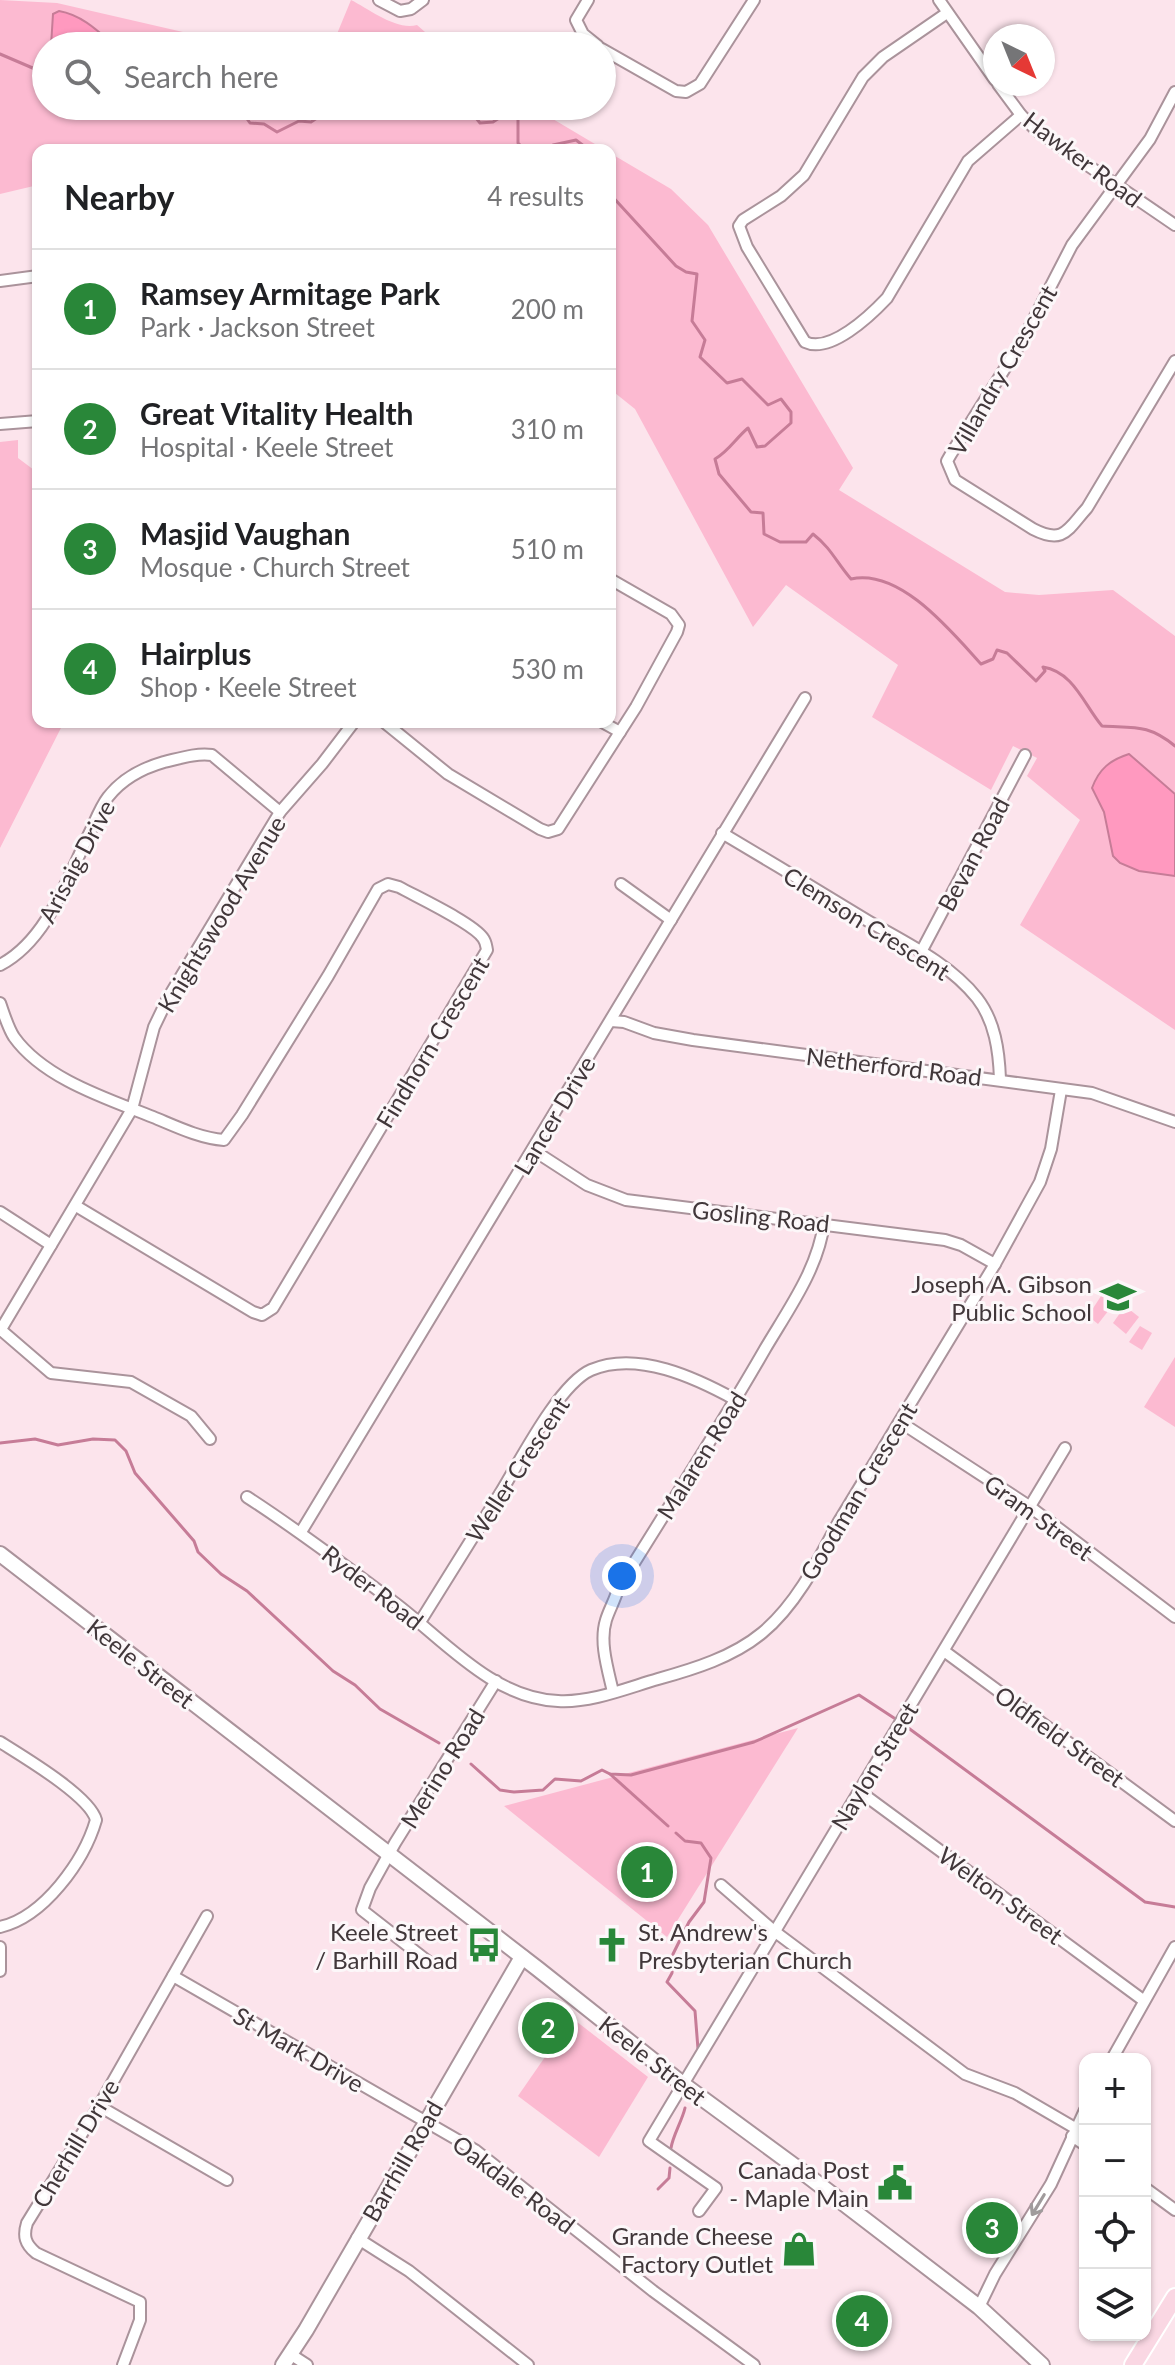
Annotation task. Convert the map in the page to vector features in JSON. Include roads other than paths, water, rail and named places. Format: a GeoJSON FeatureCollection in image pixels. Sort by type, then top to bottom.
{"type":"FeatureCollection","features":[{"type":"Feature","properties":{"kind":"main road","name":"Keele Street"},"geometry":{"type":"LineString","coordinates":[[0,1554],[684,2085],[979,2307],[1041,2363],[1057,2365]]}},
{"type":"Feature","properties":{"kind":"main road","name":"Barrhill Road"},"geometry":{"type":"LineString","coordinates":[[286,2360],[522,1957]]}},
{"type":"Feature","properties":{"kind":"main road"},"geometry":{"type":"LineString","coordinates":[[1134,2365],[1175,2297]]}},
{"type":"Feature","properties":{"kind":"street"},"geometry":{"type":"LineString","coordinates":[[379,0],[400,11],[411,9],[423,0]]}},
{"type":"Feature","properties":{"kind":"street"},"geometry":{"type":"LineString","coordinates":[[582,32],[576,20],[588,0]]}},
{"type":"Feature","properties":{"kind":"street"},"geometry":{"type":"LineString","coordinates":[[616,56],[676,91],[693,90],[707,76],[754,0]]}},
{"type":"Feature","properties":{"kind":"street","name":"Hawker Road"},"geometry":{"type":"LineString","coordinates":[[939,0],[983,64]]}},
{"type":"Feature","properties":{"kind":"street"},"geometry":{"type":"LineString","coordinates":[[947,13],[873,66],[856,87],[804,175],[794,186],[743,220],[739,226],[747,247],[805,342],[812,345],[828,343],[876,310],[887,298],[968,161],[1021,115]]}},
{"type":"Feature","properties":{"kind":"street"},"geometry":{"type":"LineString","coordinates":[[1116,185],[1150,139],[1175,92]]}},
{"type":"Feature","properties":{"kind":"street","name":"Hawker Road"},"geometry":{"type":"LineString","coordinates":[[1007,96],[1021,115],[1055,144],[1175,225]]}},
{"type":"Feature","properties":{"kind":"street","name":"Villandry Crescent"},"geometry":{"type":"LineString","coordinates":[[1116,185],[1072,245],[1024,338],[956,445],[947,461],[951,473],[955,480],[1033,529],[1044,535],[1062,535],[1087,508],[1175,361]]}},
{"type":"Feature","properties":{"kind":"street"},"geometry":{"type":"LineString","coordinates":[[0,281],[32,277]]}},
{"type":"Feature","properties":{"kind":"street"},"geometry":{"type":"LineString","coordinates":[[0,424],[32,421]]}},
{"type":"Feature","properties":{"kind":"street"},"geometry":{"type":"LineString","coordinates":[[391,728],[448,774],[548,832],[562,825],[620,732],[679,625],[671,614],[616,582]]}},
{"type":"Feature","properties":{"kind":"street","name":"Lancer Drive"},"geometry":{"type":"LineString","coordinates":[[301,1532],[805,698]]}},
{"type":"Feature","properties":{"kind":"street","name":"Knightswood Avenue"},"geometry":{"type":"LineString","coordinates":[[0,1331],[132,1109],[154,1027],[168,998],[280,812],[349,728]]}},
{"type":"Feature","properties":{"kind":"street"},"geometry":{"type":"LineString","coordinates":[[613,728],[620,732]]}},
{"type":"Feature","properties":{"kind":"street","name":"Arisaig Drive"},"geometry":{"type":"LineString","coordinates":[[0,965],[14,958],[33,939],[51,910],[106,799],[133,775],[181,758],[212,755],[280,812]]}},
{"type":"Feature","properties":{"kind":"street","name":"Bevan Road"},"geometry":{"type":"LineString","coordinates":[[921,952],[1025,755]]}},
{"type":"Feature","properties":{"kind":"street","name":"Clemson Crescent"},"geometry":{"type":"LineString","coordinates":[[722,833],[940,964],[979,1000],[995,1036],[1000,1079]]}},
{"type":"Feature","properties":{"kind":"street","name":"Findhorn Crescent"},"geometry":{"type":"LineString","coordinates":[[76,1206],[253,1312],[262,1315],[273,1308],[487,950],[486,942],[482,935],[463,923],[399,887],[388,884],[378,889],[289,1040],[224,1140],[205,1137],[132,1109]]}},
{"type":"Feature","properties":{"kind":"street"},"geometry":{"type":"LineString","coordinates":[[621,884],[671,920]]}},
{"type":"Feature","properties":{"kind":"street"},"geometry":{"type":"LineString","coordinates":[[0,1003],[14,1037],[52,1071],[94,1095],[132,1109]]}},
{"type":"Feature","properties":{"kind":"street","name":"Netherford Road"},"geometry":{"type":"LineString","coordinates":[[611,1021],[684,1038],[1092,1093],[1175,1122]]}},
{"type":"Feature","properties":{"kind":"street","name":"Goodman Crescent"},"geometry":{"type":"LineString","coordinates":[[496,1681],[532,1697],[560,1702],[613,1692],[709,1663],[725,1657],[763,1633],[814,1566],[995,1264],[1044,1175],[1061,1090]]}},
{"type":"Feature","properties":{"kind":"street","name":"Gosling Road"},"geometry":{"type":"LineString","coordinates":[[533,1150],[587,1185],[626,1200],[945,1240],[961,1245],[995,1264]]}},
{"type":"Feature","properties":{"kind":"street"},"geometry":{"type":"LineString","coordinates":[[0,1212],[51,1245]]}},
{"type":"Feature","properties":{"kind":"street","name":"Malaren Road"},"geometry":{"type":"LineString","coordinates":[[613,1692],[606,1662],[605,1621],[618,1589],[736,1400],[809,1274],[823,1236],[824,1223]]}},
{"type":"Feature","properties":{"kind":"street"},"geometry":{"type":"LineString","coordinates":[[0,1331],[51,1373],[131,1382],[191,1416],[210,1439]]}},
{"type":"Feature","properties":{"kind":"street","name":"Weller Crescent"},"geometry":{"type":"LineString","coordinates":[[420,1622],[543,1424],[576,1381],[589,1371],[617,1364],[649,1367],[686,1375],[736,1400]]}},
{"type":"Feature","properties":{"kind":"street","name":"Gram Street"},"geometry":{"type":"LineString","coordinates":[[900,1422],[1029,1506],[1175,1617]]}},
{"type":"Feature","properties":{"kind":"street","name":"Naylon Street"},"geometry":{"type":"LineString","coordinates":[[699,2211],[716,2188],[649,2141],[1065,1448]]}},
{"type":"Feature","properties":{"kind":"street","name":"Ryder Road"},"geometry":{"type":"LineString","coordinates":[[247,1497],[301,1532],[496,1681]]}},
{"type":"Feature","properties":{"kind":"street","name":"Oldfield Street"},"geometry":{"type":"LineString","coordinates":[[944,1651],[1175,1821]]}},
{"type":"Feature","properties":{"kind":"street","name":"Merino Road"},"geometry":{"type":"LineString","coordinates":[[430,1963],[362,1910],[370,1888],[395,1843],[496,1681]]}},
{"type":"Feature","properties":{"kind":"street"},"geometry":{"type":"LineString","coordinates":[[0,1742],[63,1784],[89,1807],[96,1820],[93,1833],[56,1892],[27,1916],[0,1927]]}},
{"type":"Feature","properties":{"kind":"street","name":"Welton Street"},"geometry":{"type":"LineString","coordinates":[[859,1791],[1143,2000]]}},
{"type":"Feature","properties":{"kind":"street"},"geometry":{"type":"LineString","coordinates":[[721,1885],[774,1931],[965,2074],[1015,2093],[1079,2138]]}},
{"type":"Feature","properties":{"kind":"street","name":"Cherhill Drive"},"geometry":{"type":"LineString","coordinates":[[123,2365],[141,2315],[140,2302],[36,2253],[27,2245],[24,2231],[207,1916]]}},
{"type":"Feature","properties":{"kind":"street"},"geometry":{"type":"LineString","coordinates":[[0,1947],[0,1971]]}},
{"type":"Feature","properties":{"kind":"street"},"geometry":{"type":"LineString","coordinates":[[1115,2053],[1175,1947]]}},
{"type":"Feature","properties":{"kind":"street","name":"St Mark Drive"},"geometry":{"type":"LineString","coordinates":[[173,1976],[424,2122]]}},
{"type":"Feature","properties":{"kind":"street"},"geometry":{"type":"LineString","coordinates":[[99,2106],[227,2180]]}},
{"type":"Feature","properties":{"kind":"street"},"geometry":{"type":"LineString","coordinates":[[979,2307],[995,2274],[1051,2184],[1079,2121]]}},
{"type":"Feature","properties":{"kind":"street","name":"Oakdale Road"},"geometry":{"type":"LineString","coordinates":[[424,2122],[475,2150],[653,2291],[754,2365]]}},
{"type":"Feature","properties":{"kind":"street"},"geometry":{"type":"LineString","coordinates":[[1151,2192],[1175,2210]]}},
{"type":"Feature","properties":{"kind":"street"},"geometry":{"type":"LineString","coordinates":[[357,2238],[409,2271],[528,2365]]}},
{"type":"Feature","properties":{"kind":"street"},"geometry":{"type":"LineString","coordinates":[[286,2360],[307,2365]]}},
{"type":"Feature","properties":{"kind":"waterway"},"geometry":{"type":"LineString","coordinates":[[0,54],[32,68]]}},
{"type":"Feature","properties":{"kind":"waterway"},"geometry":{"type":"LineString","coordinates":[[248,120],[264,124],[277,132],[299,121],[314,120]]}},
{"type":"Feature","properties":{"kind":"waterway"},"geometry":{"type":"LineString","coordinates":[[478,120],[480,123],[496,120]]}},
{"type":"Feature","properties":{"kind":"waterway"},"geometry":{"type":"LineString","coordinates":[[518,120],[519,144]]}},
{"type":"Feature","properties":{"kind":"waterway"},"geometry":{"type":"LineString","coordinates":[[558,144],[576,140],[581,144]]}},
{"type":"Feature","properties":{"kind":"waterway"},"geometry":{"type":"LineString","coordinates":[[616,201],[676,266],[697,274],[692,321],[705,340],[700,357],[727,383],[742,379],[768,405],[781,399],[791,412],[791,423],[765,446],[757,447],[748,428],[715,459],[719,474],[751,512],[763,513],[764,534],[780,542],[806,542],[813,534],[851,579],[869,578],[906,592],[940,620],[981,664],[993,659],[997,650],[1007,653],[1036,681],[1045,671],[1043,667],[1054,670],[1071,682],[1102,726],[1149,731],[1175,746]]}},
{"type":"Feature","properties":{"kind":"waterway"},"geometry":{"type":"LineString","coordinates":[[0,1443],[35,1439],[58,1445],[93,1439],[115,1440],[126,1451],[135,1473],[194,1541],[198,1552],[221,1574],[247,1591],[333,1671],[355,1685],[380,1709],[439,1743]]}},
{"type":"Feature","properties":{"kind":"waterway"},"geometry":{"type":"LineString","coordinates":[[471,1764],[500,1790],[543,1790],[555,1779],[581,1781],[602,1770],[610,1774],[631,1775],[754,1742],[859,1695],[894,1718]]}},
{"type":"Feature","properties":{"kind":"waterway"},"geometry":{"type":"LineString","coordinates":[[907,1727],[1145,1902],[1175,1907]]}},
{"type":"Feature","properties":{"kind":"waterway"},"geometry":{"type":"LineString","coordinates":[[610,1774],[668,1826]]}},
{"type":"Feature","properties":{"kind":"waterway"},"geometry":{"type":"LineString","coordinates":[[676,1833],[685,1841],[701,1843],[711,1858],[704,1902],[689,1922],[673,1954],[672,1973],[667,1982],[695,2011],[698,2049]]}},
{"type":"Feature","properties":{"kind":"waterway"},"geometry":{"type":"LineString","coordinates":[[671,2148],[685,2108]]}},
{"type":"Feature","properties":{"kind":"waterway"},"geometry":{"type":"LineString","coordinates":[[658,2189],[669,2178],[670,2168]]}},
{"type":"Feature","properties":{"kind":"place","name":"Joseph A. Gibson Public School"},"geometry":{"type":"Point","coordinates":[1118,1297]}},
{"type":"Feature","properties":{"kind":"place","name":"Ramsey Armitage Park"},"geometry":{"type":"Point","coordinates":[647,1872]}},
{"type":"Feature","properties":{"kind":"place","name":"Keele Street / Barhill Road"},"geometry":{"type":"Point","coordinates":[484,1945]}},
{"type":"Feature","properties":{"kind":"place","name":"St. Andrew's Presbyterian Church"},"geometry":{"type":"Point","coordinates":[612,1945]}},
{"type":"Feature","properties":{"kind":"place","name":"Great Vitality Health"},"geometry":{"type":"Point","coordinates":[548,2028]}},
{"type":"Feature","properties":{"kind":"place","name":"Canada Post - Maple Main"},"geometry":{"type":"Point","coordinates":[895,2183]}},
{"type":"Feature","properties":{"kind":"place","name":"Masjid Vaughan"},"geometry":{"type":"Point","coordinates":[992,2228]}},
{"type":"Feature","properties":{"kind":"place","name":"Grande Cheese Factory Outlet"},"geometry":{"type":"Point","coordinates":[799,2249]}},
{"type":"Feature","properties":{"kind":"place","name":"Hairplus"},"geometry":{"type":"Point","coordinates":[862,2321]}}]}
